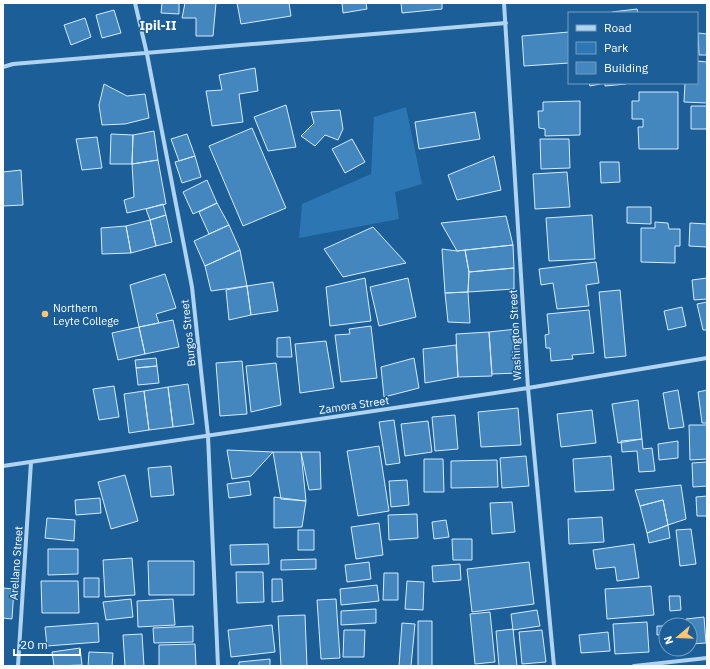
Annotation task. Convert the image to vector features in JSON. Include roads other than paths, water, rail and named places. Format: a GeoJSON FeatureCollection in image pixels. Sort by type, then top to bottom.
{"type":"FeatureCollection","features":[{"type":"Feature","properties":{"kind":"street","name":"Burgos Street"},"geometry":{"type":"LineString","coordinates":[[135,3],[147,54],[192,287],[208,436],[218,666]]}},
{"type":"Feature","properties":{"kind":"street","name":"Washington Street"},"geometry":{"type":"LineString","coordinates":[[504,3],[528,388],[554,666]]}},
{"type":"Feature","properties":{"kind":"street"},"geometry":{"type":"LineString","coordinates":[[3,67],[14,64],[506,23]]}},
{"type":"Feature","properties":{"kind":"street","name":"Zamora Street"},"geometry":{"type":"LineString","coordinates":[[3,466],[528,388],[707,358]]}},
{"type":"Feature","properties":{"kind":"street","name":"Arellano Street"},"geometry":{"type":"LineString","coordinates":[[18,666],[31,462]]}},
{"type":"Feature","properties":{"kind":"street"},"geometry":{"type":"LineString","coordinates":[[634,666],[707,658]]}},
{"type":"Feature","properties":{"kind":"place","name":"Northern Leyte College"},"geometry":{"type":"Point","coordinates":[45,314]}},
{"type":"Feature","properties":{"kind":"district","name":"Ipil-II"},"geometry":{"type":"Point","coordinates":[158,25]}}]}
